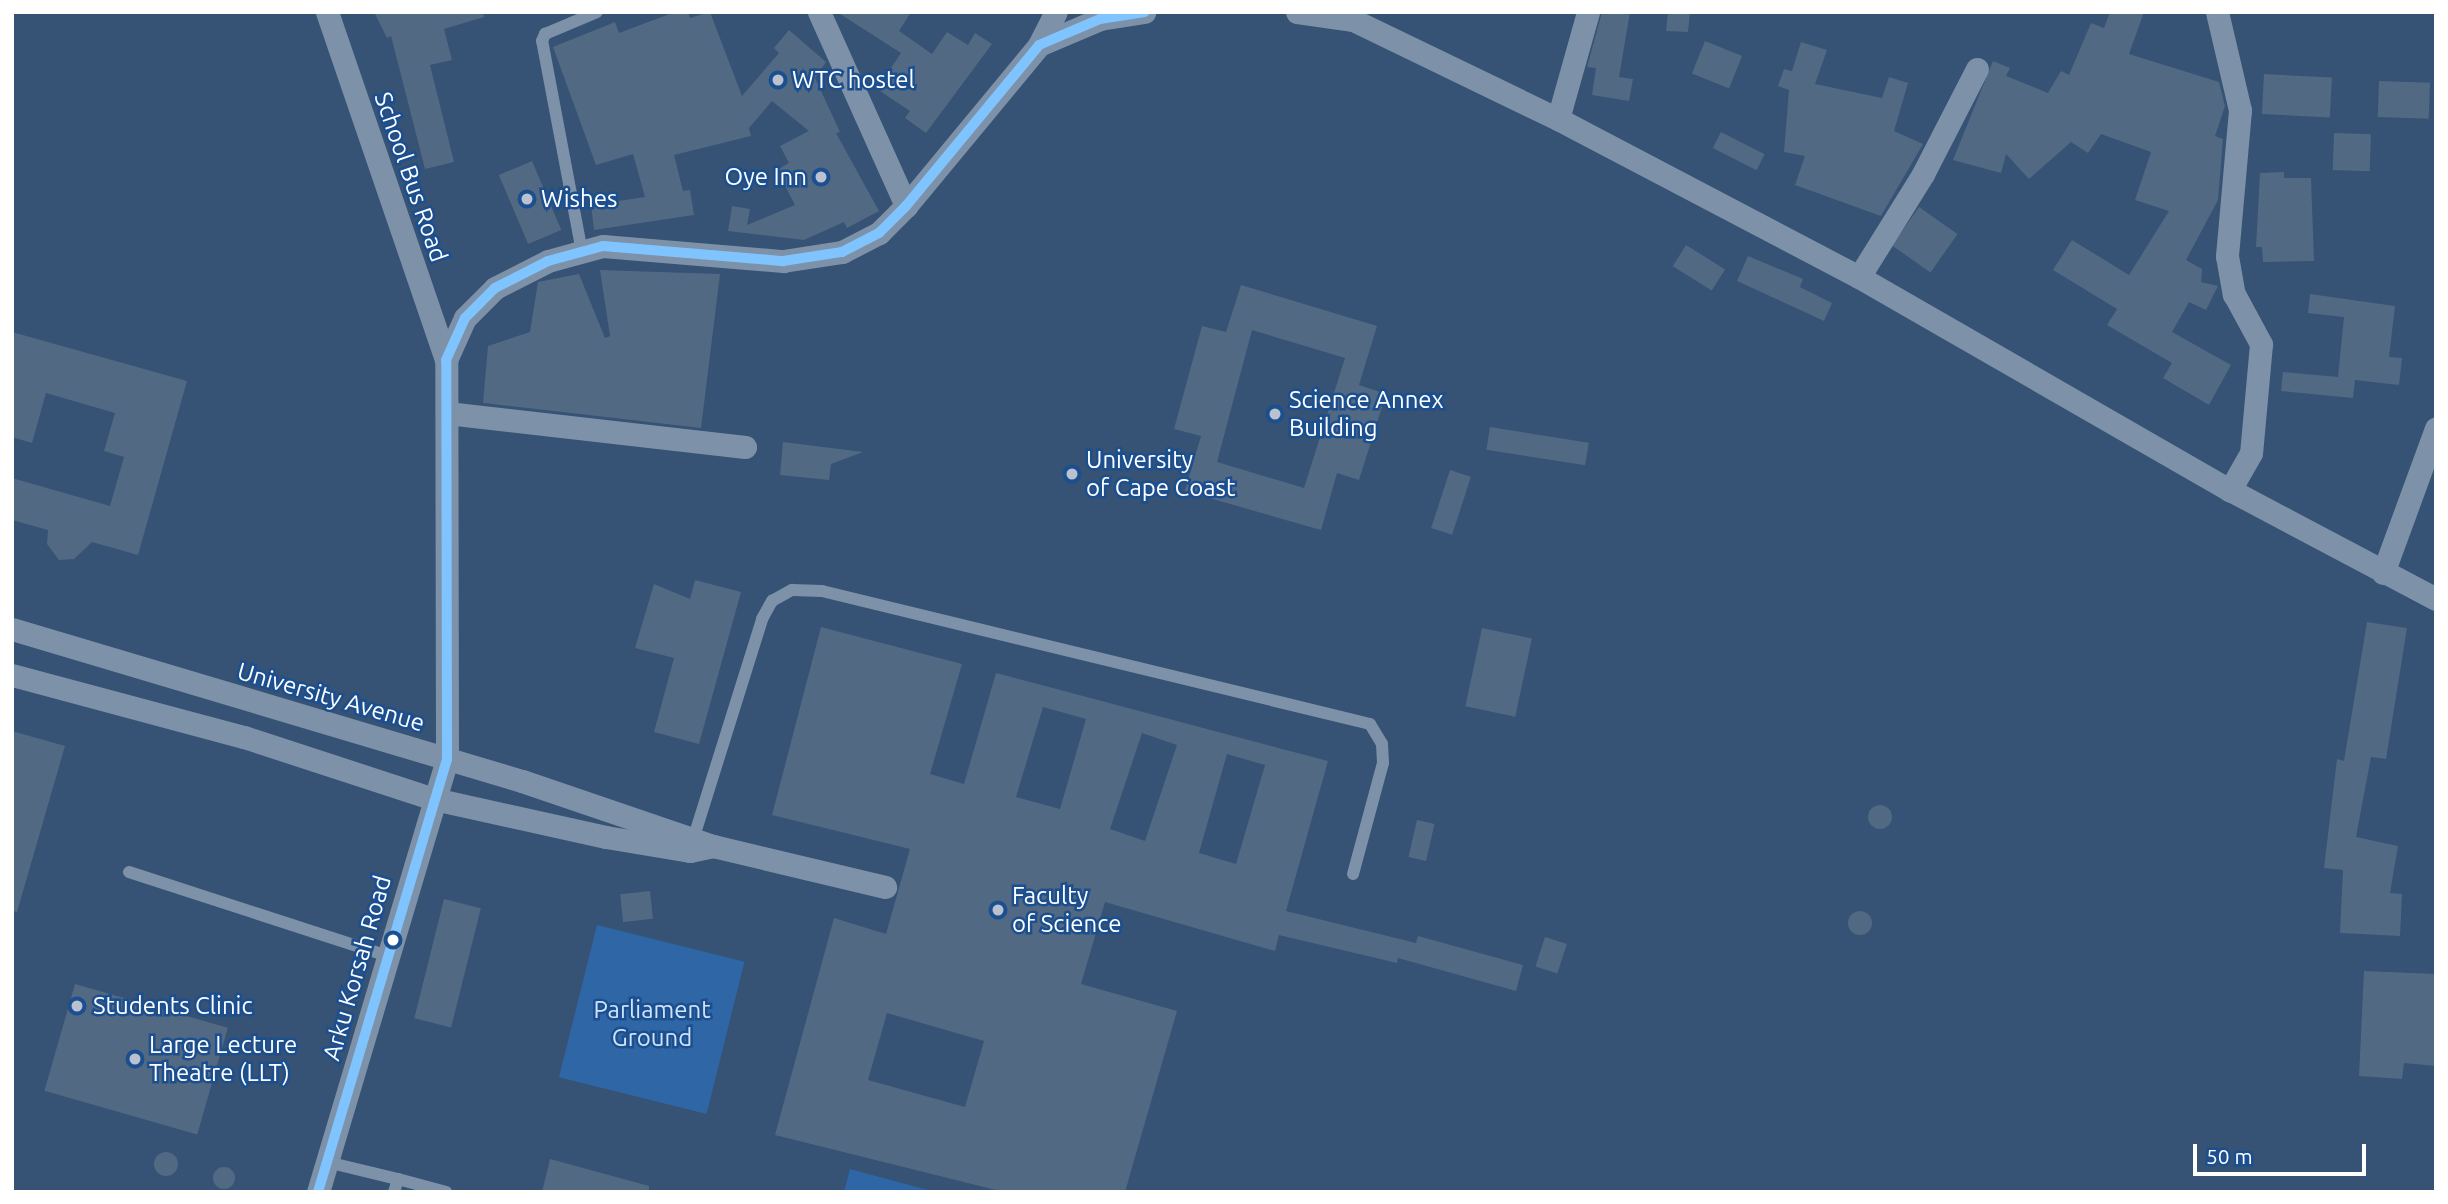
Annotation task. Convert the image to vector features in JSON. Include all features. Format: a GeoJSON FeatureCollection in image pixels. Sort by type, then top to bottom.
{"type":"FeatureCollection","features":[{"type":"Feature","properties":{"kind":"street","name":"School Bus Road"},"geometry":{"type":"LineString","coordinates":[[327,12],[446,360]]}},
{"type":"Feature","properties":{"kind":"street"},"geometry":{"type":"LineString","coordinates":[[819,12],[905,206]]}},
{"type":"Feature","properties":{"kind":"street"},"geometry":{"type":"LineString","coordinates":[[446,360],[465,318],[495,288],[548,261],[603,246],[783,261],[842,252],[879,233],[905,206],[1039,45],[1056,12]]}},
{"type":"Feature","properties":{"kind":"street"},"geometry":{"type":"LineString","coordinates":[[1039,45],[1100,19],[1144,12]]}},
{"type":"Feature","properties":{"kind":"street"},"geometry":{"type":"LineString","coordinates":[[1297,12],[1353,16],[1558,118],[1859,277],[2230,490],[2383,573],[2436,598]]}},
{"type":"Feature","properties":{"kind":"street"},"geometry":{"type":"LineString","coordinates":[[1558,118],[1588,12]]}},
{"type":"Feature","properties":{"kind":"street"},"geometry":{"type":"LineString","coordinates":[[2217,12],[2240,110],[2227,256],[2234,294],[2261,344],[2251,453],[2230,490]]}},
{"type":"Feature","properties":{"kind":"street"},"geometry":{"type":"LineString","coordinates":[[1859,277],[1923,174],[1977,69]]}},
{"type":"Feature","properties":{"kind":"street","name":"Arku Korsah Road"},"geometry":{"type":"LineString","coordinates":[[318,1192],[447,759],[446,360]]}},
{"type":"Feature","properties":{"kind":"street"},"geometry":{"type":"LineString","coordinates":[[447,413],[745,447]]}},
{"type":"Feature","properties":{"kind":"street"},"geometry":{"type":"LineString","coordinates":[[2383,573],[2436,428]]}},
{"type":"Feature","properties":{"kind":"street","name":"University Avenue"},"geometry":{"type":"LineString","coordinates":[[12,629],[447,759],[699,845]]}},
{"type":"Feature","properties":{"kind":"street","name":"University Avenue"},"geometry":{"type":"LineString","coordinates":[[12,675],[244,737],[434,799],[699,845],[885,887]]}},
{"type":"Feature","properties":{"kind":"lane"},"geometry":{"type":"LineString","coordinates":[[582,252],[542,41],[545,34],[597,12]]}},
{"type":"Feature","properties":{"kind":"lane"},"geometry":{"type":"LineString","coordinates":[[699,845],[762,619],[772,601],[792,590],[822,591],[1370,724],[1382,744],[1383,764],[1353,874]]}},
{"type":"Feature","properties":{"kind":"lane"},"geometry":{"type":"LineString","coordinates":[[129,872],[388,956]]}},
{"type":"Feature","properties":{"kind":"lane"},"geometry":{"type":"LineString","coordinates":[[327,1162],[396,1186],[446,1192]]}},
{"type":"Feature","properties":{"kind":"green space","name":"Parliament Ground"},"geometry":{"type":"Polygon","coordinates":[[[597,925],[744,962],[707,1114],[559,1077],[597,925]]]}},
{"type":"Feature","properties":{"kind":"green space"},"geometry":{"type":"Polygon","coordinates":[[[850,1169],[935,1192],[844,1192],[850,1169]]]}},
{"type":"Feature","properties":{"kind":"building"},"geometry":{"type":"Polygon","coordinates":[[[374,12],[483,12],[484,17],[444,29],[452,60],[430,65],[454,162],[425,169],[391,36],[387,38],[374,12]]]}},
{"type":"Feature","properties":{"kind":"building"},"geometry":{"type":"Polygon","coordinates":[[[675,12],[688,12],[690,18],[710,12],[742,96],[779,53],[774,48],[789,30],[826,62],[815,78],[840,132],[836,133],[879,211],[847,228],[844,222],[804,240],[728,231],[732,206],[750,209],[747,225],[795,205],[777,170],[789,163],[780,146],[809,131],[772,101],[749,128],[751,136],[674,155],[683,191],[690,190],[694,215],[594,230],[591,205],[645,197],[633,154],[596,165],[553,47],[615,22],[619,33],[675,12]]]}},
{"type":"Feature","properties":{"kind":"building"},"geometry":{"type":"Polygon","coordinates":[[[837,12],[911,12],[899,31],[932,54],[947,32],[968,45],[975,33],[992,44],[926,133],[905,118],[910,111],[877,89],[901,53],[837,12]]]}},
{"type":"Feature","properties":{"kind":"building"},"geometry":{"type":"Polygon","coordinates":[[[1602,12],[1630,12],[1619,77],[1633,79],[1629,101],[1592,95],[1596,68],[1587,67],[1602,12]]]}},
{"type":"Feature","properties":{"kind":"building"},"geometry":{"type":"Polygon","coordinates":[[[1668,12],[1690,12],[1688,32],[1666,31],[1668,12]]]}},
{"type":"Feature","properties":{"kind":"building"},"geometry":{"type":"Polygon","coordinates":[[[2110,12],[2144,12],[2129,54],[2219,82],[2225,106],[2215,136],[2223,139],[2218,200],[2186,260],[2202,269],[2201,282],[2218,286],[2206,310],[2189,302],[2172,332],[2231,365],[2209,405],[2163,378],[2172,363],[2107,325],[2117,309],[2053,270],[2072,240],[2129,275],[2169,211],[2135,200],[2151,152],[2101,134],[2088,153],[2071,142],[2029,179],[2006,154],[2001,173],[1953,160],[1993,61],[2010,68],[2006,76],[2048,93],[2061,71],[2069,75],[2091,23],[2104,28],[2110,12]]]}},
{"type":"Feature","properties":{"kind":"building"},"geometry":{"type":"Polygon","coordinates":[[[1705,41],[1742,56],[1729,88],[1692,73],[1705,41]]]}},
{"type":"Feature","properties":{"kind":"building"},"geometry":{"type":"Polygon","coordinates":[[[1801,42],[1827,50],[1815,84],[1882,98],[1889,77],[1908,83],[1894,131],[1923,144],[1881,216],[1795,185],[1805,156],[1784,152],[1789,90],[1778,86],[1784,69],[1792,71],[1801,42]]]}},
{"type":"Feature","properties":{"kind":"building"},"geometry":{"type":"Polygon","coordinates":[[[2264,74],[2332,78],[2330,118],[2262,114],[2264,74]]]}},
{"type":"Feature","properties":{"kind":"building"},"geometry":{"type":"Polygon","coordinates":[[[2379,81],[2430,83],[2429,119],[2378,117],[2379,81]]]}},
{"type":"Feature","properties":{"kind":"building"},"geometry":{"type":"Polygon","coordinates":[[[1721,132],[1765,154],[1756,170],[1713,148],[1721,132]]]}},
{"type":"Feature","properties":{"kind":"building"},"geometry":{"type":"Polygon","coordinates":[[[2334,133],[2371,134],[2370,171],[2333,170],[2334,133]]]}},
{"type":"Feature","properties":{"kind":"building"},"geometry":{"type":"Polygon","coordinates":[[[532,161],[561,230],[528,244],[499,175],[532,161]]]}},
{"type":"Feature","properties":{"kind":"building"},"geometry":{"type":"Polygon","coordinates":[[[2284,172],[2284,178],[2311,178],[2314,261],[2263,262],[2262,247],[2256,247],[2260,173],[2284,172]]]}},
{"type":"Feature","properties":{"kind":"building"},"geometry":{"type":"Polygon","coordinates":[[[1919,207],[1958,234],[1931,272],[1892,246],[1919,207]]]}},
{"type":"Feature","properties":{"kind":"building"},"geometry":{"type":"Polygon","coordinates":[[[1686,245],[1725,269],[1712,291],[1673,266],[1686,245]]]}},
{"type":"Feature","properties":{"kind":"building"},"geometry":{"type":"Polygon","coordinates":[[[1748,256],[1803,279],[1800,287],[1832,303],[1824,321],[1737,281],[1748,256]]]}},
{"type":"Feature","properties":{"kind":"building"},"geometry":{"type":"Polygon","coordinates":[[[600,270],[720,274],[701,428],[483,403],[488,346],[530,332],[538,282],[579,274],[605,338],[610,336],[600,270]]]}},
{"type":"Feature","properties":{"kind":"building"},"geometry":{"type":"Polygon","coordinates":[[[1241,285],[1377,326],[1359,385],[1386,394],[1359,480],[1337,473],[1321,530],[1185,491],[1201,436],[1174,429],[1202,326],[1226,332],[1241,285]],[[1252,330],[1217,462],[1304,488],[1345,358],[1252,330]]]}},
{"type":"Feature","properties":{"kind":"building"},"geometry":{"type":"Polygon","coordinates":[[[2310,294],[2395,306],[2389,357],[2402,358],[2399,385],[2355,380],[2353,398],[2281,391],[2283,372],[2338,377],[2344,317],[2308,313],[2310,294]]]}},
{"type":"Feature","properties":{"kind":"building"},"geometry":{"type":"Polygon","coordinates":[[[12,332],[187,381],[138,555],[92,542],[74,559],[59,560],[47,544],[48,530],[12,520],[12,478],[110,506],[124,457],[104,451],[115,413],[46,393],[32,443],[12,437],[12,332]]]}},
{"type":"Feature","properties":{"kind":"building"},"geometry":{"type":"Polygon","coordinates":[[[1490,427],[1589,443],[1585,465],[1486,450],[1490,427]]]}},
{"type":"Feature","properties":{"kind":"building"},"geometry":{"type":"Polygon","coordinates":[[[783,442],[863,452],[831,464],[829,480],[780,475],[783,442]]]}},
{"type":"Feature","properties":{"kind":"building"},"geometry":{"type":"Polygon","coordinates":[[[1450,470],[1471,477],[1452,535],[1431,528],[1450,470]]]}},
{"type":"Feature","properties":{"kind":"building"},"geometry":{"type":"Polygon","coordinates":[[[695,580],[741,592],[699,744],[654,732],[674,658],[635,648],[654,584],[690,599],[695,580]]]}},
{"type":"Feature","properties":{"kind":"building"},"geometry":{"type":"Polygon","coordinates":[[[2367,622],[2407,628],[2386,759],[2371,757],[2356,837],[2398,846],[2390,893],[2402,894],[2400,936],[2340,933],[2343,870],[2324,868],[2337,759],[2344,761],[2367,622]]]}},
{"type":"Feature","properties":{"kind":"building","name":"Faculty of Science"},"geometry":{"type":"Polygon","coordinates":[[[821,627],[962,664],[930,774],[964,784],[996,673],[1328,761],[1286,911],[1416,943],[1418,936],[1523,965],[1516,991],[1398,958],[1397,963],[1279,935],[1275,951],[1105,902],[1081,984],[1177,1011],[1125,1192],[1004,1192],[775,1135],[834,918],[886,934],[910,849],[772,815],[821,627]],[[1043,707],[1016,797],[1060,809],[1086,719],[1043,707]],[[1142,733],[1110,829],[1145,841],[1177,745],[1142,733]],[[1227,754],[1199,853],[1236,864],[1265,765],[1227,754]],[[887,1013],[868,1080],[965,1107],[984,1041],[887,1013]]]}},
{"type":"Feature","properties":{"kind":"building"},"geometry":{"type":"Polygon","coordinates":[[[1482,628],[1532,639],[1515,717],[1465,706],[1482,628]]]}},
{"type":"Feature","properties":{"kind":"building"},"geometry":{"type":"Polygon","coordinates":[[[12,731],[65,746],[17,912],[12,911],[12,731]]]}},
{"type":"Feature","properties":{"kind":"building"},"geometry":{"type":"Polygon","coordinates":[[[1880,805],[1889,808],[1892,817],[1889,826],[1880,829],[1871,826],[1868,817],[1871,808],[1880,805]]]}},
{"type":"Feature","properties":{"kind":"building"},"geometry":{"type":"Polygon","coordinates":[[[1417,820],[1435,824],[1426,861],[1408,857],[1417,820]]]}},
{"type":"Feature","properties":{"kind":"building"},"geometry":{"type":"Polygon","coordinates":[[[650,891],[653,919],[623,922],[620,894],[650,891]]]}},
{"type":"Feature","properties":{"kind":"building"},"geometry":{"type":"Polygon","coordinates":[[[444,899],[481,908],[451,1028],[414,1018],[444,899]]]}},
{"type":"Feature","properties":{"kind":"building"},"geometry":{"type":"Polygon","coordinates":[[[1860,911],[1869,914],[1872,923],[1869,932],[1860,935],[1851,932],[1848,923],[1851,914],[1860,911]]]}},
{"type":"Feature","properties":{"kind":"building"},"geometry":{"type":"Polygon","coordinates":[[[1545,937],[1567,944],[1557,974],[1535,966],[1545,937]]]}},
{"type":"Feature","properties":{"kind":"building"},"geometry":{"type":"Polygon","coordinates":[[[2364,971],[2436,974],[2436,1066],[2404,1063],[2402,1079],[2359,1076],[2364,971]]]}},
{"type":"Feature","properties":{"kind":"building","name":"Large Lecture Theatre (LLT)"},"geometry":{"type":"Polygon","coordinates":[[[75,984],[228,1028],[197,1135],[44,1091],[75,984]]]}},
{"type":"Feature","properties":{"kind":"building"},"geometry":{"type":"Polygon","coordinates":[[[166,1152],[177,1159],[178,1164],[171,1175],[166,1176],[155,1169],[154,1164],[161,1153],[166,1152]]]}},
{"type":"Feature","properties":{"kind":"building"},"geometry":{"type":"Polygon","coordinates":[[[550,1159],[649,1186],[649,1192],[542,1192],[550,1159]]]}},
{"type":"Feature","properties":{"kind":"building"},"geometry":{"type":"Polygon","coordinates":[[[224,1167],[234,1174],[235,1178],[228,1188],[224,1189],[214,1182],[213,1178],[220,1168],[224,1167]]]}},
{"type":"Feature","properties":{"kind":"transit line"},"geometry":{"type":"LineString","coordinates":[[318,1192],[447,759],[446,360],[465,318],[495,288],[548,261],[603,246],[783,261],[842,252],[879,233],[906,206],[1039,45],[1100,19],[1144,12]]}},
{"type":"Feature","properties":{"kind":"place","name":"WTC hostel"},"geometry":{"type":"Point","coordinates":[778,80]}},
{"type":"Feature","properties":{"kind":"place","name":"Oye Inn"},"geometry":{"type":"Point","coordinates":[821,177]}},
{"type":"Feature","properties":{"kind":"place","name":"Wishes"},"geometry":{"type":"Point","coordinates":[527,199]}},
{"type":"Feature","properties":{"kind":"place","name":"Science Annex Building"},"geometry":{"type":"Point","coordinates":[1275,414]}},
{"type":"Feature","properties":{"kind":"place","name":"University of Cape Coast"},"geometry":{"type":"Point","coordinates":[1072,474]}},
{"type":"Feature","properties":{"kind":"place","name":"Faculty of Science"},"geometry":{"type":"Point","coordinates":[998,910]}},
{"type":"Feature","properties":{"kind":"place","name":"Students Clinic"},"geometry":{"type":"Point","coordinates":[77,1006]}},
{"type":"Feature","properties":{"kind":"place","name":"Large Lecture Theatre (LLT)"},"geometry":{"type":"Point","coordinates":[135,1059]}}]}
